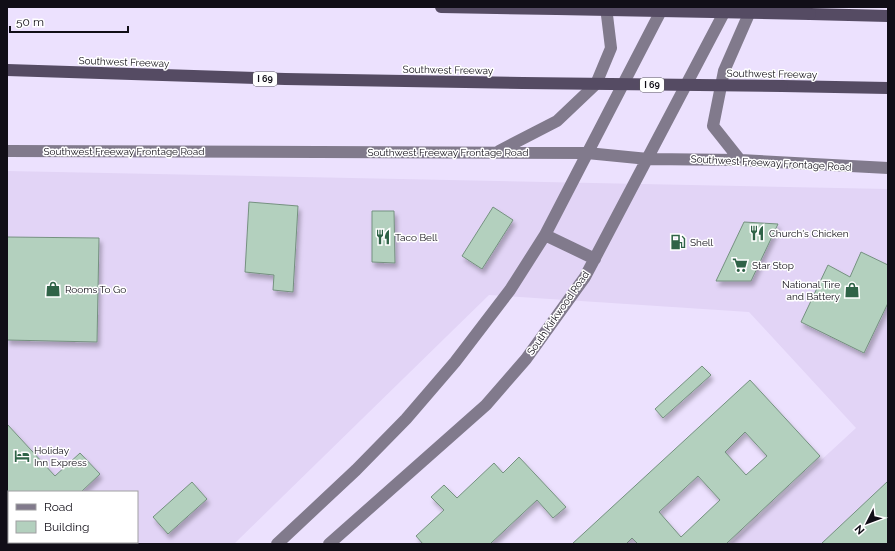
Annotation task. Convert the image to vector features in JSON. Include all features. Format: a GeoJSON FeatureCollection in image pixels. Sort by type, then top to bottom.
{"type":"FeatureCollection","features":[{"type":"Feature","properties":{"kind":"highway"},"geometry":{"type":"LineString","coordinates":[[441,7],[888,16]]}},
{"type":"Feature","properties":{"kind":"highway","name":"Southwest Freeway"},"geometry":{"type":"LineString","coordinates":[[7,70],[285,79],[888,88]]}},
{"type":"Feature","properties":{"kind":"main road"},"geometry":{"type":"LineString","coordinates":[[496,152],[557,121],[596,84],[611,48],[606,7]]}},
{"type":"Feature","properties":{"kind":"main road"},"geometry":{"type":"LineString","coordinates":[[277,544],[356,470],[416,408],[455,362],[505,296],[545,235],[663,7]]}},
{"type":"Feature","properties":{"kind":"main road","name":"South Kirkwood Road"},"geometry":{"type":"LineString","coordinates":[[329,544],[486,405],[526,359],[574,293],[595,259],[727,7]]}},
{"type":"Feature","properties":{"kind":"main road"},"geometry":{"type":"LineString","coordinates":[[740,160],[713,126],[724,71],[752,7]]}},
{"type":"Feature","properties":{"kind":"main road","name":"Southwest Freeway Frontage Road"},"geometry":{"type":"LineString","coordinates":[[7,151],[587,153],[648,159],[740,160],[888,168]]}},
{"type":"Feature","properties":{"kind":"main road"},"geometry":{"type":"LineString","coordinates":[[545,235],[595,259]]}},
{"type":"Feature","properties":{"kind":"shaded area"},"geometry":{"type":"Polygon","coordinates":[[[7,171],[888,189],[888,544],[730,544],[856,428],[749,312],[489,295],[234,544],[7,544],[7,171]]]}},
{"type":"Feature","properties":{"kind":"building"},"geometry":{"type":"Polygon","coordinates":[[[249,202],[298,206],[293,292],[273,290],[274,275],[245,272],[249,202]]]}},
{"type":"Feature","properties":{"kind":"building"},"geometry":{"type":"Polygon","coordinates":[[[493,207],[513,220],[482,269],[462,256],[493,207]]]}},
{"type":"Feature","properties":{"kind":"building","name":"Taco Bell"},"geometry":{"type":"Polygon","coordinates":[[[372,211],[394,211],[395,263],[372,262],[372,211]]]}},
{"type":"Feature","properties":{"kind":"building"},"geometry":{"type":"Polygon","coordinates":[[[744,222],[778,224],[751,281],[716,281],[744,222]]]}},
{"type":"Feature","properties":{"kind":"building","name":"Rooms To Go"},"geometry":{"type":"Polygon","coordinates":[[[7,237],[99,238],[97,342],[7,340],[7,237]]]}},
{"type":"Feature","properties":{"kind":"building","name":"National Tire and Battery"},"geometry":{"type":"Polygon","coordinates":[[[861,252],[888,265],[888,303],[864,353],[801,322],[828,265],[850,277],[861,252]]]}},
{"type":"Feature","properties":{"kind":"building"},"geometry":{"type":"Polygon","coordinates":[[[702,366],[711,375],[663,418],[655,409],[702,366]]]}},
{"type":"Feature","properties":{"kind":"building"},"geometry":{"type":"Polygon","coordinates":[[[750,380],[820,456],[726,544],[638,544],[632,538],[626,544],[572,544],[750,380]],[[745,432],[725,452],[746,475],[767,456],[745,432]],[[698,476],[659,512],[681,537],[720,500],[698,476]]]}},
{"type":"Feature","properties":{"kind":"building","name":"Holiday Inn Express"},"geometry":{"type":"Polygon","coordinates":[[[7,424],[55,476],[80,453],[100,474],[82,491],[7,492],[7,424]]]}},
{"type":"Feature","properties":{"kind":"building"},"geometry":{"type":"Polygon","coordinates":[[[519,457],[566,507],[553,518],[537,500],[490,544],[423,544],[416,536],[444,510],[431,497],[444,485],[457,498],[494,463],[503,473],[519,457]]]}},
{"type":"Feature","properties":{"kind":"building"},"geometry":{"type":"Polygon","coordinates":[[[888,481],[888,544],[821,544],[888,481]]]}},
{"type":"Feature","properties":{"kind":"building"},"geometry":{"type":"Polygon","coordinates":[[[192,482],[207,499],[168,534],[153,517],[192,482]]]}},
{"type":"Feature","properties":{"kind":"place","name":"Church's Chicken"},"geometry":{"type":"Point","coordinates":[757,233]}},
{"type":"Feature","properties":{"kind":"place","name":"Taco Bell"},"geometry":{"type":"Point","coordinates":[383,237]}},
{"type":"Feature","properties":{"kind":"place","name":"Shell"},"geometry":{"type":"Point","coordinates":[678,242]}},
{"type":"Feature","properties":{"kind":"place","name":"Star Stop"},"geometry":{"type":"Point","coordinates":[740,265]}},
{"type":"Feature","properties":{"kind":"place","name":"Rooms To Go"},"geometry":{"type":"Point","coordinates":[53,289]}},
{"type":"Feature","properties":{"kind":"place","name":"National Tire and Battery"},"geometry":{"type":"Point","coordinates":[852,290]}},
{"type":"Feature","properties":{"kind":"place","name":"Holiday Inn Express"},"geometry":{"type":"Point","coordinates":[22,456]}}]}
